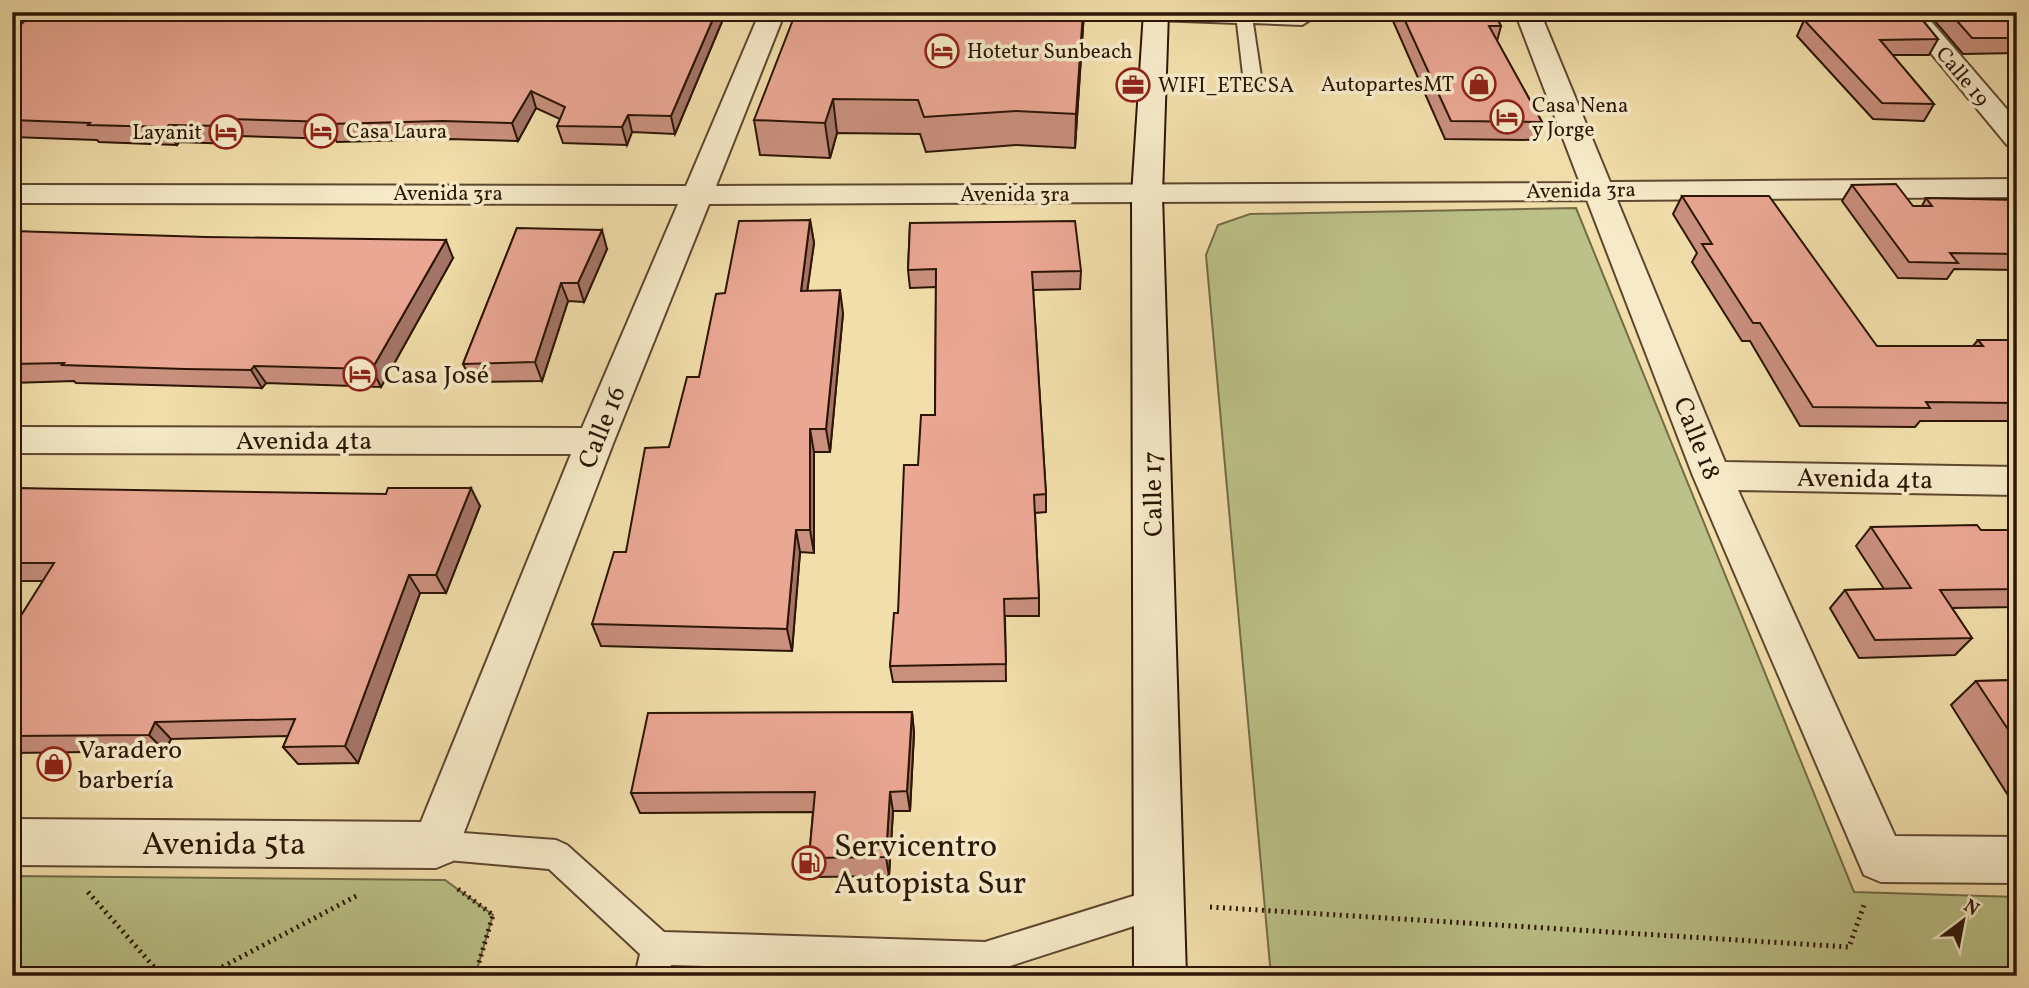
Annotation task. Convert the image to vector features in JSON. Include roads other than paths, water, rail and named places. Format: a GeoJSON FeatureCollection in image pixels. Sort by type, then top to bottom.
{"type":"FeatureCollection","features":[{"type":"Feature","properties":{"kind":"street"},"geometry":{"type":"LineString","coordinates":[[12,18],[19,12]]}},
{"type":"Feature","properties":{"kind":"street","name":"Calle 16"},"geometry":{"type":"LineString","coordinates":[[436,845],[596,441],[773,12]]}},
{"type":"Feature","properties":{"kind":"street","name":"Calle 18"},"geometry":{"type":"LineString","coordinates":[[1527,12],[1712,476],[1881,859],[2017,860]]}},
{"type":"Feature","properties":{"kind":"street","name":"Calle 19"},"geometry":{"type":"LineString","coordinates":[[1909,12],[2017,139]]}},
{"type":"Feature","properties":{"kind":"street","name":"Calle 17"},"geometry":{"type":"LineString","coordinates":[[1156,13],[1147,195],[1160,976]]}},
{"type":"Feature","properties":{"kind":"street","name":"Avenida 3ra"},"geometry":{"type":"LineString","coordinates":[[12,194],[698,192],[1147,195],[2017,187]]}},
{"type":"Feature","properties":{"kind":"street","name":"Avenida 4ta"},"geometry":{"type":"LineString","coordinates":[[12,440],[596,441]]}},
{"type":"Feature","properties":{"kind":"street","name":"Avenida 4ta"},"geometry":{"type":"LineString","coordinates":[[1712,476],[2017,481]]}},
{"type":"Feature","properties":{"kind":"street","name":"Avenida 5ta"},"geometry":{"type":"LineString","coordinates":[[12,842],[436,845]]}},
{"type":"Feature","properties":{"kind":"lane"},"geometry":{"type":"LineString","coordinates":[[1156,13],[1302,20]]}},
{"type":"Feature","properties":{"kind":"lane"},"geometry":{"type":"LineString","coordinates":[[1244,18],[1253,83]]}},
{"type":"Feature","properties":{"kind":"lane"},"geometry":{"type":"LineString","coordinates":[[436,845],[556,855],[655,962],[985,958],[1159,903]]}},
{"type":"Feature","properties":{"kind":"place","name":"Hotetur Sunbeach"},"geometry":{"type":"Point","coordinates":[942,51]}},
{"type":"Feature","properties":{"kind":"place","name":"AutopartesMT"},"geometry":{"type":"Point","coordinates":[1479,84]}},
{"type":"Feature","properties":{"kind":"place","name":"WIFI_ETECSA"},"geometry":{"type":"Point","coordinates":[1133,85]}},
{"type":"Feature","properties":{"kind":"place","name":"Casa Nena y Jorge"},"geometry":{"type":"Point","coordinates":[1507,117]}},
{"type":"Feature","properties":{"kind":"place","name":"Casa Laura"},"geometry":{"type":"Point","coordinates":[321,131]}},
{"type":"Feature","properties":{"kind":"place","name":"Layanit"},"geometry":{"type":"Point","coordinates":[226,132]}},
{"type":"Feature","properties":{"kind":"place","name":"Casa José"},"geometry":{"type":"Point","coordinates":[360,374]}},
{"type":"Feature","properties":{"kind":"place","name":"Varadero barbería"},"geometry":{"type":"Point","coordinates":[54,764]}},
{"type":"Feature","properties":{"kind":"place","name":"Servicentro Autopista Sur"},"geometry":{"type":"Point","coordinates":[809,863]}}]}
